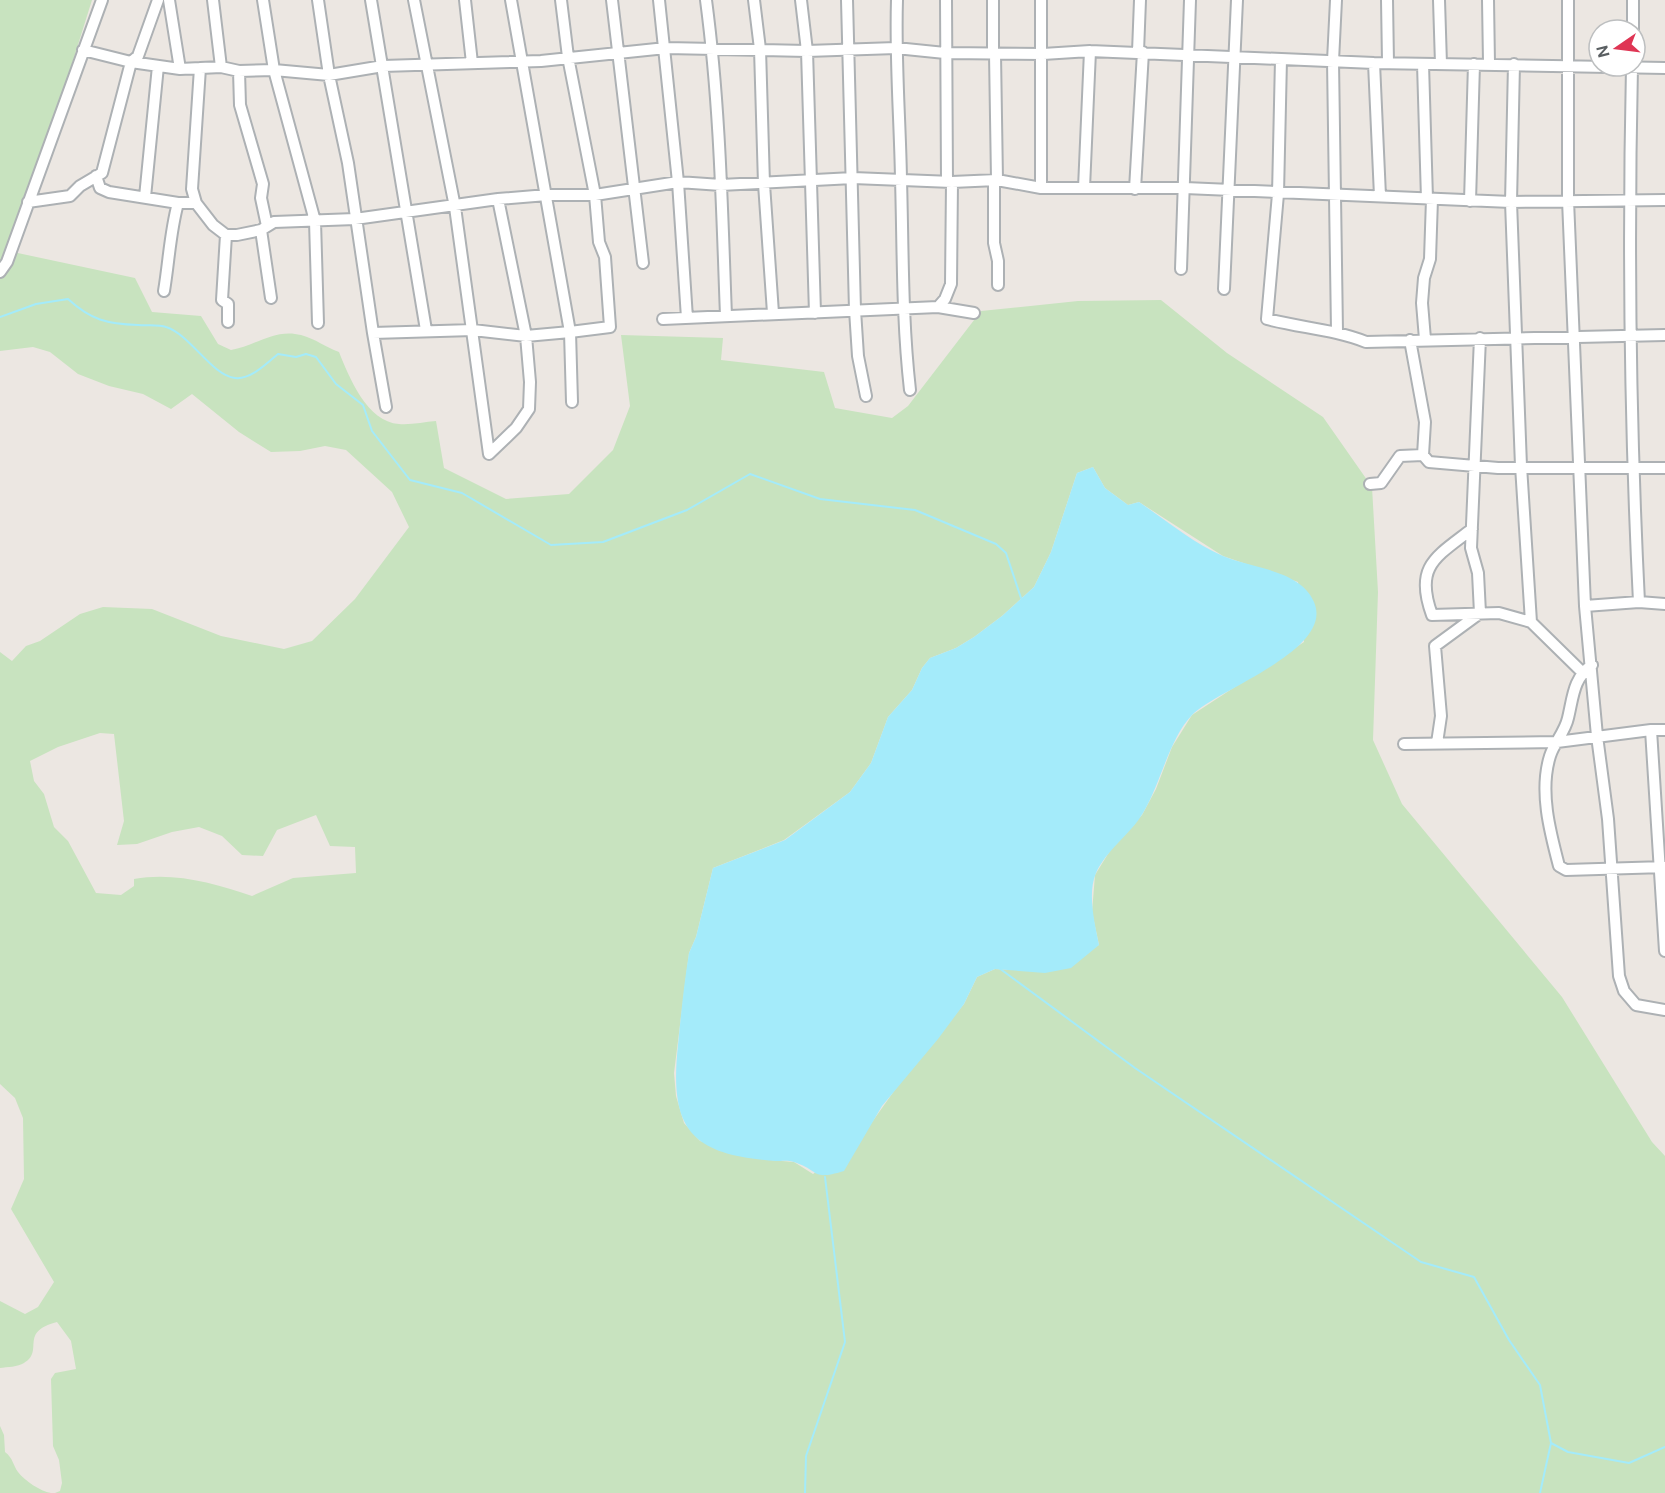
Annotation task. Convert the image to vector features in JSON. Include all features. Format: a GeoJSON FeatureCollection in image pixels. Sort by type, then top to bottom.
{"type":"FeatureCollection","features":[{"type":"Feature","properties":{"kind":"street"},"geometry":{"type":"LineString","coordinates":[[0,272],[7,262],[102,0]]}},
{"type":"Feature","properties":{"kind":"street"},"geometry":{"type":"LineString","coordinates":[[28,202],[70,196],[102,173],[131,62],[138,56],[158,0]]}},
{"type":"Feature","properties":{"kind":"street"},"geometry":{"type":"LineString","coordinates":[[169,0],[180,69]]}},
{"type":"Feature","properties":{"kind":"street"},"geometry":{"type":"LineString","coordinates":[[213,0],[221,67]]}},
{"type":"Feature","properties":{"kind":"street"},"geometry":{"type":"LineString","coordinates":[[262,0],[274,70],[315,221],[318,324]]}},
{"type":"Feature","properties":{"kind":"street"},"geometry":{"type":"LineString","coordinates":[[318,0],[328,75],[348,163],[386,407]]}},
{"type":"Feature","properties":{"kind":"street"},"geometry":{"type":"LineString","coordinates":[[371,0],[426,330]]}},
{"type":"Feature","properties":{"kind":"street"},"geometry":{"type":"LineString","coordinates":[[414,0],[455,207],[489,454],[516,428],[529,409],[530,382],[526,336],[498,199]]}},
{"type":"Feature","properties":{"kind":"street"},"geometry":{"type":"LineString","coordinates":[[465,0],[472,63]]}},
{"type":"Feature","properties":{"kind":"street"},"geometry":{"type":"LineString","coordinates":[[511,0],[570,332],[572,402]]}},
{"type":"Feature","properties":{"kind":"street"},"geometry":{"type":"LineString","coordinates":[[373,333],[473,330],[526,336],[610,327],[605,256],[599,242],[595,195],[568,57],[561,0]]}},
{"type":"Feature","properties":{"kind":"street"},"geometry":{"type":"LineString","coordinates":[[612,0],[644,263]]}},
{"type":"Feature","properties":{"kind":"street"},"geometry":{"type":"LineString","coordinates":[[659,0],[666,48],[678,182],[687,318]]}},
{"type":"Feature","properties":{"kind":"street"},"geometry":{"type":"LineString","coordinates":[[706,0],[712,50],[721,185],[726,316]]}},
{"type":"Feature","properties":{"kind":"street"},"geometry":{"type":"LineString","coordinates":[[754,0],[760,49],[764,184],[773,313]]}},
{"type":"Feature","properties":{"kind":"street"},"geometry":{"type":"LineString","coordinates":[[801,0],[807,51],[815,313]]}},
{"type":"Feature","properties":{"kind":"street"},"geometry":{"type":"LineString","coordinates":[[846,0],[853,178],[855,310],[858,356],[866,396]]}},
{"type":"Feature","properties":{"kind":"street"},"geometry":{"type":"LineString","coordinates":[[897,0],[901,280],[910,390]]}},
{"type":"Feature","properties":{"kind":"street"},"geometry":{"type":"LineString","coordinates":[[938,307],[945,299],[951,284],[945,53],[946,0]]}},
{"type":"Feature","properties":{"kind":"street"},"geometry":{"type":"LineString","coordinates":[[993,0],[996,181],[994,243],[998,261],[998,285]]}},
{"type":"Feature","properties":{"kind":"street"},"geometry":{"type":"LineString","coordinates":[[1041,0],[1041,188]]}},
{"type":"Feature","properties":{"kind":"street"},"geometry":{"type":"LineString","coordinates":[[1134,189],[1140,0]]}},
{"type":"Feature","properties":{"kind":"street"},"geometry":{"type":"LineString","coordinates":[[1181,269],[1187,57],[1191,0]]}},
{"type":"Feature","properties":{"kind":"street"},"geometry":{"type":"LineString","coordinates":[[1224,289],[1237,0]]}},
{"type":"Feature","properties":{"kind":"street"},"geometry":{"type":"LineString","coordinates":[[1336,0],[1333,61],[1338,260],[1337,331]]}},
{"type":"Feature","properties":{"kind":"street"},"geometry":{"type":"LineString","coordinates":[[1387,0],[1388,62]]}},
{"type":"Feature","properties":{"kind":"street"},"geometry":{"type":"LineString","coordinates":[[1439,0],[1441,64]]}},
{"type":"Feature","properties":{"kind":"street"},"geometry":{"type":"LineString","coordinates":[[1488,0],[1489,63]]}},
{"type":"Feature","properties":{"kind":"street"},"geometry":{"type":"LineString","coordinates":[[1568,0],[1568,200],[1587,668],[1597,736],[1611,868],[1619,976],[1624,991],[1636,1005],[1665,1010]]}},
{"type":"Feature","properties":{"kind":"street"},"geometry":{"type":"LineString","coordinates":[[1633,0],[1633,18]]}},
{"type":"Feature","properties":{"kind":"street"},"geometry":{"type":"LineString","coordinates":[[83,50],[131,62],[180,69],[221,67],[239,71],[274,70],[328,75],[383,66],[522,61],[666,48],[807,51],[896,48],[945,53],[994,54],[1140,52],[1234,59],[1587,67]]}},
{"type":"Feature","properties":{"kind":"street"},"geometry":{"type":"LineString","coordinates":[[1084,188],[1090,51]]}},
{"type":"Feature","properties":{"kind":"street"},"geometry":{"type":"LineString","coordinates":[[1281,59],[1278,194],[1267,319],[1290,326],[1337,331],[1366,342],[1665,335]]}},
{"type":"Feature","properties":{"kind":"street"},"geometry":{"type":"LineString","coordinates":[[1374,63],[1380,196]]}},
{"type":"Feature","properties":{"kind":"street"},"geometry":{"type":"LineString","coordinates":[[1423,64],[1430,199],[1430,259],[1424,278],[1422,303],[1425,339]]}},
{"type":"Feature","properties":{"kind":"street"},"geometry":{"type":"LineString","coordinates":[[1470,201],[1474,64]]}},
{"type":"Feature","properties":{"kind":"street"},"geometry":{"type":"LineString","coordinates":[[1515,64],[1511,202],[1521,466],[1531,622]]}},
{"type":"Feature","properties":{"kind":"street"},"geometry":{"type":"LineString","coordinates":[[145,197],[158,66]]}},
{"type":"Feature","properties":{"kind":"street"},"geometry":{"type":"LineString","coordinates":[[1647,67],[1665,68]]}},
{"type":"Feature","properties":{"kind":"street"},"geometry":{"type":"LineString","coordinates":[[200,68],[192,189],[196,203],[213,225],[226,235],[264,228],[274,222],[291,220],[355,219],[406,210],[455,207],[498,199],[547,195],[595,195],[678,182],[721,185],[853,178],[949,182],[996,181],[1041,188],[1185,188],[1470,201],[1665,200]]}},
{"type":"Feature","properties":{"kind":"street"},"geometry":{"type":"LineString","coordinates":[[239,71],[240,105],[263,184],[261,198],[271,298]]}},
{"type":"Feature","properties":{"kind":"street"},"geometry":{"type":"LineString","coordinates":[[1632,78],[1629,199],[1630,335],[1632,468],[1639,602]]}},
{"type":"Feature","properties":{"kind":"street"},"geometry":{"type":"LineString","coordinates":[[96,176],[100,188],[178,203],[196,203]]}},
{"type":"Feature","properties":{"kind":"street"},"geometry":{"type":"LineString","coordinates":[[164,291],[172,247],[171,232],[178,203]]}},
{"type":"Feature","properties":{"kind":"street"},"geometry":{"type":"LineString","coordinates":[[226,235],[222,300],[228,304],[228,322]]}},
{"type":"Feature","properties":{"kind":"street"},"geometry":{"type":"LineString","coordinates":[[663,319],[938,307],[974,314]]}},
{"type":"Feature","properties":{"kind":"street"},"geometry":{"type":"LineString","coordinates":[[1480,338],[1471,548],[1478,573],[1480,613]]}},
{"type":"Feature","properties":{"kind":"street"},"geometry":{"type":"LineString","coordinates":[[1410,340],[1425,422],[1423,455],[1429,462],[1475,466],[1665,468]]}},
{"type":"Feature","properties":{"kind":"street"},"geometry":{"type":"LineString","coordinates":[[1370,484],[1381,483],[1400,456],[1423,455]]}},
{"type":"Feature","properties":{"kind":"street"},"geometry":{"type":"LineString","coordinates":[[1472,529],[1435,559],[1424,580],[1426,597],[1432,615],[1499,613],[1531,622],[1587,668]]}},
{"type":"Feature","properties":{"kind":"street"},"geometry":{"type":"LineString","coordinates":[[1585,606],[1639,602],[1665,604]]}},
{"type":"Feature","properties":{"kind":"street"},"geometry":{"type":"LineString","coordinates":[[1437,742],[1441,705],[1435,646],[1480,613]]}},
{"type":"Feature","properties":{"kind":"street"},"geometry":{"type":"LineString","coordinates":[[1587,668],[1574,689],[1568,721],[1550,756],[1546,792],[1550,827],[1559,866],[1566,870],[1662,867]]}},
{"type":"Feature","properties":{"kind":"street"},"geometry":{"type":"LineString","coordinates":[[1652,730],[1662,867],[1665,951]]}},
{"type":"Feature","properties":{"kind":"street"},"geometry":{"type":"LineString","coordinates":[[1404,744],[1557,742],[1665,730]]}},
{"type":"Feature","properties":{"kind":"green space"},"geometry":{"type":"Polygon","coordinates":[[[0,0],[92,0],[13,252],[135,278],[152,312],[201,316],[218,344],[231,350],[274,336],[292,333],[339,352],[361,397],[378,415],[399,424],[436,421],[444,468],[506,499],[569,494],[613,450],[630,406],[621,335],[723,338],[721,360],[824,372],[835,408],[892,418],[908,406],[981,311],[1078,301],[1161,300],[1227,353],[1323,417],[1372,487],[1378,592],[1373,740],[1402,804],[1562,997],[1652,1142],[1665,1156],[1665,1493],[55,1493],[60,1491],[62,1483],[59,1460],[53,1446],[51,1379],[55,1373],[76,1369],[71,1341],[57,1322],[45,1326],[35,1336],[33,1353],[30,1358],[19,1365],[0,1368],[0,1301],[25,1314],[38,1307],[54,1282],[11,1209],[24,1179],[23,1118],[15,1098],[0,1084],[0,652],[12,661],[26,646],[40,641],[80,614],[103,607],[152,609],[221,636],[284,649],[312,641],[355,599],[409,527],[392,492],[346,450],[325,446],[300,451],[271,452],[239,432],[192,394],[171,409],[143,394],[109,386],[78,374],[50,352],[33,347],[0,351],[0,0]],[[1093,467],[1077,473],[1051,552],[1034,587],[974,637],[956,648],[930,658],[922,668],[912,690],[888,717],[871,763],[850,792],[784,840],[713,868],[696,937],[689,953],[674,1073],[676,1096],[684,1123],[700,1141],[770,1160],[794,1162],[813,1174],[865,1132],[904,1077],[964,1004],[977,977],[995,969],[1011,970],[1099,945],[1092,912],[1095,875],[1111,849],[1142,815],[1156,789],[1172,747],[1192,715],[1304,642],[1298,582],[1223,556],[1139,502],[1128,505],[1105,488],[1093,467]],[[100,733],[58,747],[30,761],[34,781],[44,794],[54,827],[68,841],[96,893],[121,895],[134,886],[134,879],[164,877],[209,883],[252,896],[293,878],[356,873],[355,847],[330,846],[316,815],[277,830],[263,856],[242,855],[222,836],[199,827],[172,832],[137,844],[117,845],[124,821],[114,734],[100,733]]]}},
{"type":"Feature","properties":{"kind":"green space"},"geometry":{"type":"Polygon","coordinates":[[[0,1426],[4,1435],[5,1452],[18,1472],[33,1485],[51,1493],[0,1493],[0,1426]]]}},
{"type":"Feature","properties":{"kind":"water"},"geometry":{"type":"Polygon","coordinates":[[[1093,467],[1105,488],[1128,505],[1139,502],[1212,551],[1274,572],[1298,583],[1308,591],[1314,602],[1316,620],[1307,636],[1291,652],[1270,667],[1205,705],[1184,725],[1143,813],[1106,857],[1096,873],[1092,899],[1099,945],[1071,968],[1045,973],[995,969],[977,977],[964,1004],[882,1106],[844,1171],[821,1175],[792,1161],[747,1158],[723,1152],[705,1144],[691,1132],[682,1117],[677,1098],[676,1074],[681,1010],[689,953],[696,937],[713,868],[785,840],[850,792],[871,763],[888,717],[912,690],[922,668],[930,658],[956,648],[974,637],[1034,587],[1051,552],[1077,473],[1093,467]]]}},
{"type":"Feature","properties":{"kind":"waterway"},"geometry":{"type":"LineString","coordinates":[[0,317],[36,304],[68,299],[84,312],[100,320],[156,325],[175,331],[209,363],[226,375],[235,378],[253,374],[278,354],[296,357],[306,354],[316,357],[336,384],[363,405],[372,431],[410,480],[462,493],[551,545],[603,542],[687,510],[750,474],[820,499],[915,510],[996,544],[1006,553],[1021,598]]}},
{"type":"Feature","properties":{"kind":"waterway"},"geometry":{"type":"LineString","coordinates":[[999,968],[1135,1068],[1421,1262],[1474,1277],[1509,1340],[1540,1385],[1551,1443],[1540,1493]]}},
{"type":"Feature","properties":{"kind":"waterway"},"geometry":{"type":"LineString","coordinates":[[805,1493],[806,1456],[845,1342],[825,1177]]}},
{"type":"Feature","properties":{"kind":"waterway"},"geometry":{"type":"LineString","coordinates":[[1551,1443],[1568,1452],[1629,1463],[1665,1447]]}}]}
